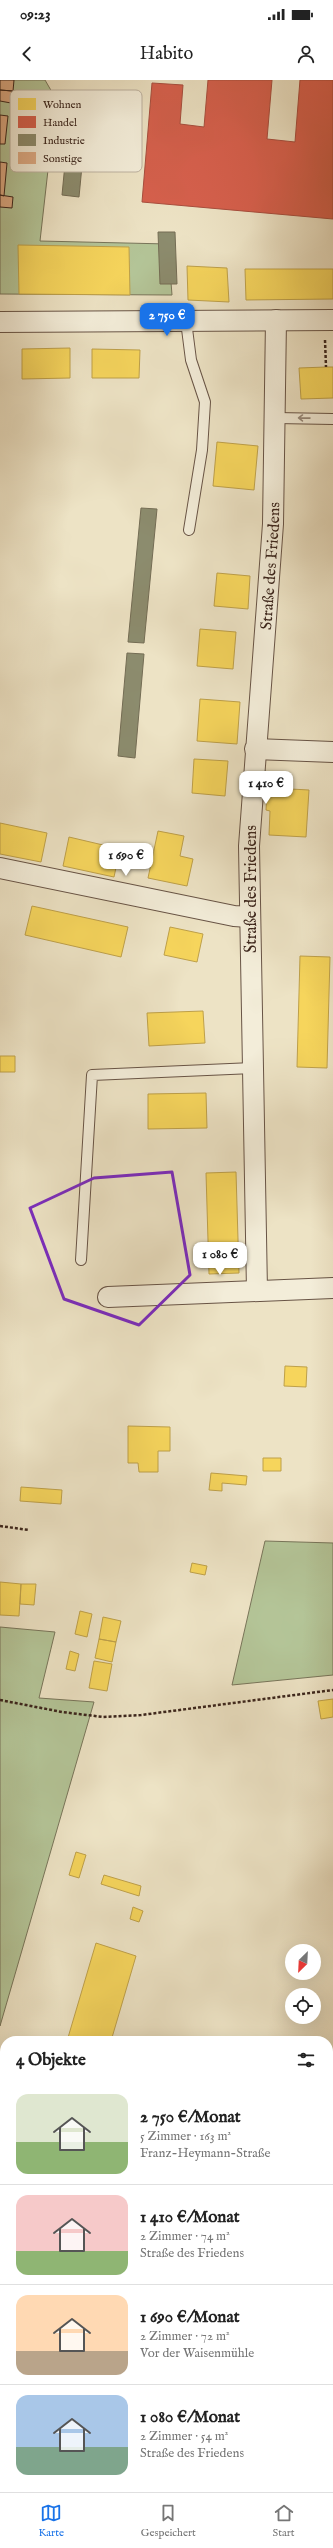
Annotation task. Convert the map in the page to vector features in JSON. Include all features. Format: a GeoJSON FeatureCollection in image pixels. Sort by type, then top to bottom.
{"type":"FeatureCollection","features":[{"type":"Feature","properties":{"kind":"street"},"geometry":{"type":"LineString","coordinates":[[0,322],[276,320],[329,327]]}},
{"type":"Feature","properties":{"kind":"street","name":"Straße des Friedens"},"geometry":{"type":"LineString","coordinates":[[257,1291],[249,917],[249,846],[255,749],[273,524],[276,418],[276,320]]}},
{"type":"Feature","properties":{"kind":"street"},"geometry":{"type":"LineString","coordinates":[[255,749],[333,752]]}},
{"type":"Feature","properties":{"kind":"street"},"geometry":{"type":"LineString","coordinates":[[0,868],[234,916],[249,917]]}},
{"type":"Feature","properties":{"kind":"street"},"geometry":{"type":"LineString","coordinates":[[108,1297],[333,1288]]}},
{"type":"Feature","properties":{"kind":"lane"},"geometry":{"type":"LineString","coordinates":[[186,321],[191,360],[205,402],[202,450],[189,530]]}},
{"type":"Feature","properties":{"kind":"lane"},"geometry":{"type":"LineString","coordinates":[[276,418],[333,418]]}},
{"type":"Feature","properties":{"kind":"lane"},"geometry":{"type":"LineString","coordinates":[[81,1260],[92,1075],[253,1068]]}},
{"type":"Feature","properties":{"kind":"path"},"geometry":{"type":"LineString","coordinates":[[326,367],[329,327]]}},
{"type":"Feature","properties":{"kind":"path"},"geometry":{"type":"LineString","coordinates":[[0,1526],[29,1530]]}},
{"type":"Feature","properties":{"kind":"path"},"geometry":{"type":"LineString","coordinates":[[0,1700],[62,1712],[103,1717],[141,1715],[333,1690]]}},
{"type":"Feature","properties":{"kind":"highlighted area"},"geometry":{"type":"Polygon","coordinates":[[[172,1172],[190,1275],[139,1325],[64,1299],[30,1208],[94,1178],[172,1172]]]}},
{"type":"Feature","properties":{"kind":"green space"},"geometry":{"type":"Polygon","coordinates":[[[0,80],[45,80],[51,90],[10,90],[10,172],[48,172],[40,241],[168,244],[172,295],[0,294],[0,80]]]}},
{"type":"Feature","properties":{"kind":"green space"},"geometry":{"type":"Polygon","coordinates":[[[265,1541],[333,1543],[333,1675],[232,1685],[265,1541]]]}},
{"type":"Feature","properties":{"kind":"green space"},"geometry":{"type":"Polygon","coordinates":[[[0,1627],[55,1632],[39,1698],[94,1702],[0,2026],[0,1627]]]}},
{"type":"Feature","properties":{"kind":"building: Wohnen"},"geometry":{"type":"Polygon","coordinates":[[[18,245],[129,247],[130,295],[19,294],[18,245]]]}},
{"type":"Feature","properties":{"kind":"building: Wohnen"},"geometry":{"type":"Polygon","coordinates":[[[187,266],[227,268],[229,302],[188,300],[187,266]]]}},
{"type":"Feature","properties":{"kind":"building: Wohnen"},"geometry":{"type":"Polygon","coordinates":[[[245,269],[333,269],[333,299],[246,300],[245,269]]]}},
{"type":"Feature","properties":{"kind":"building: Wohnen"},"geometry":{"type":"Polygon","coordinates":[[[70,348],[70,378],[22,379],[22,349],[70,348]]]}},
{"type":"Feature","properties":{"kind":"building: Wohnen"},"geometry":{"type":"Polygon","coordinates":[[[92,349],[140,350],[139,378],[92,378],[92,349]]]}},
{"type":"Feature","properties":{"kind":"building: Wohnen"},"geometry":{"type":"Polygon","coordinates":[[[333,367],[333,398],[301,399],[299,368],[333,367]]]}},
{"type":"Feature","properties":{"kind":"building: Wohnen"},"geometry":{"type":"Polygon","coordinates":[[[217,442],[258,446],[254,490],[213,486],[217,442]]]}},
{"type":"Feature","properties":{"kind":"building: Wohnen"},"geometry":{"type":"Polygon","coordinates":[[[217,573],[250,576],[248,609],[214,606],[217,573]]]}},
{"type":"Feature","properties":{"kind":"building: Wohnen"},"geometry":{"type":"Polygon","coordinates":[[[200,629],[236,632],[233,669],[197,666],[200,629]]]}},
{"type":"Feature","properties":{"kind":"building: Wohnen"},"geometry":{"type":"Polygon","coordinates":[[[200,699],[240,702],[237,744],[197,741],[200,699]]]}},
{"type":"Feature","properties":{"kind":"building: Wohnen"},"geometry":{"type":"Polygon","coordinates":[[[194,759],[228,761],[225,796],[192,793],[194,759]]]}},
{"type":"Feature","properties":{"kind":"building: Wohnen"},"geometry":{"type":"Polygon","coordinates":[[[272,788],[309,790],[306,837],[269,835],[270,811],[266,810],[267,793],[271,793],[272,788]]]}},
{"type":"Feature","properties":{"kind":"building: Wohnen"},"geometry":{"type":"Polygon","coordinates":[[[0,823],[47,833],[41,862],[0,854],[0,823]]]}},
{"type":"Feature","properties":{"kind":"building: Wohnen"},"geometry":{"type":"Polygon","coordinates":[[[158,831],[184,836],[180,856],[193,859],[187,886],[148,878],[158,831]]]}},
{"type":"Feature","properties":{"kind":"building: Wohnen"},"geometry":{"type":"Polygon","coordinates":[[[69,837],[120,849],[114,877],[63,866],[69,837]]]}},
{"type":"Feature","properties":{"kind":"building: Wohnen"},"geometry":{"type":"Polygon","coordinates":[[[32,906],[128,927],[121,957],[25,935],[32,906]]]}},
{"type":"Feature","properties":{"kind":"building: Wohnen"},"geometry":{"type":"Polygon","coordinates":[[[170,927],[203,934],[197,962],[164,955],[170,927]]]}},
{"type":"Feature","properties":{"kind":"building: Wohnen"},"geometry":{"type":"Polygon","coordinates":[[[300,956],[330,957],[327,1068],[297,1067],[300,956]]]}},
{"type":"Feature","properties":{"kind":"building: Wohnen"},"geometry":{"type":"Polygon","coordinates":[[[203,1011],[205,1043],[149,1046],[147,1013],[203,1011]]]}},
{"type":"Feature","properties":{"kind":"building: Wohnen"},"geometry":{"type":"Polygon","coordinates":[[[0,1056],[15,1056],[15,1072],[0,1072],[0,1056]]]}},
{"type":"Feature","properties":{"kind":"building: Wohnen"},"geometry":{"type":"Polygon","coordinates":[[[206,1093],[207,1128],[148,1129],[148,1094],[206,1093]]]}},
{"type":"Feature","properties":{"kind":"building: Wohnen"},"geometry":{"type":"Polygon","coordinates":[[[236,1172],[239,1273],[209,1274],[206,1173],[236,1172]]]}},
{"type":"Feature","properties":{"kind":"building: Wohnen"},"geometry":{"type":"Polygon","coordinates":[[[285,1366],[307,1367],[306,1387],[284,1386],[285,1366]]]}},
{"type":"Feature","properties":{"kind":"building: Wohnen"},"geometry":{"type":"Polygon","coordinates":[[[128,1426],[170,1427],[170,1451],[158,1451],[158,1472],[139,1472],[138,1463],[128,1463],[128,1426]]]}},
{"type":"Feature","properties":{"kind":"building: Wohnen"},"geometry":{"type":"Polygon","coordinates":[[[263,1458],[281,1458],[281,1471],[263,1471],[263,1458]]]}},
{"type":"Feature","properties":{"kind":"building: Wohnen"},"geometry":{"type":"Polygon","coordinates":[[[211,1473],[247,1476],[246,1485],[222,1483],[222,1491],[209,1490],[211,1473]]]}},
{"type":"Feature","properties":{"kind":"building: Wohnen"},"geometry":{"type":"Polygon","coordinates":[[[21,1487],[62,1490],[61,1504],[20,1501],[21,1487]]]}},
{"type":"Feature","properties":{"kind":"building: Wohnen"},"geometry":{"type":"Polygon","coordinates":[[[192,1563],[207,1566],[205,1575],[190,1572],[192,1563]]]}},
{"type":"Feature","properties":{"kind":"building: Wohnen"},"geometry":{"type":"Polygon","coordinates":[[[0,1582],[21,1584],[19,1616],[0,1615],[0,1582]]]}},
{"type":"Feature","properties":{"kind":"building: Wohnen"},"geometry":{"type":"Polygon","coordinates":[[[21,1584],[36,1584],[34,1605],[20,1604],[21,1584]]]}},
{"type":"Feature","properties":{"kind":"building: Wohnen"},"geometry":{"type":"Polygon","coordinates":[[[80,1611],[92,1614],[87,1637],[75,1634],[80,1611]]]}},
{"type":"Feature","properties":{"kind":"building: Wohnen"},"geometry":{"type":"Polygon","coordinates":[[[103,1617],[121,1621],[116,1642],[99,1639],[103,1617]]]}},
{"type":"Feature","properties":{"kind":"building: Wohnen"},"geometry":{"type":"Polygon","coordinates":[[[99,1639],[116,1642],[112,1662],[95,1658],[99,1639]]]}},
{"type":"Feature","properties":{"kind":"building: Wohnen"},"geometry":{"type":"Polygon","coordinates":[[[70,1651],[79,1654],[75,1671],[66,1669],[70,1651]]]}},
{"type":"Feature","properties":{"kind":"building: Wohnen"},"geometry":{"type":"Polygon","coordinates":[[[94,1661],[112,1664],[107,1691],[89,1688],[94,1661]]]}},
{"type":"Feature","properties":{"kind":"building: Wohnen"},"geometry":{"type":"Polygon","coordinates":[[[333,1699],[333,1717],[321,1719],[318,1701],[333,1699]]]}},
{"type":"Feature","properties":{"kind":"building: Wohnen"},"geometry":{"type":"Polygon","coordinates":[[[76,1852],[86,1855],[79,1878],[69,1875],[76,1852]]]}},
{"type":"Feature","properties":{"kind":"building: Wohnen"},"geometry":{"type":"Polygon","coordinates":[[[104,1875],[141,1886],[139,1896],[101,1884],[104,1875]]]}},
{"type":"Feature","properties":{"kind":"building: Wohnen"},"geometry":{"type":"Polygon","coordinates":[[[133,1907],[143,1911],[139,1922],[130,1919],[133,1907]]]}},
{"type":"Feature","properties":{"kind":"building: Wohnen"},"geometry":{"type":"Polygon","coordinates":[[[96,1943],[136,1956],[112,2036],[68,2036],[96,1943]]]}},
{"type":"Feature","properties":{"kind":"building: Handel"},"geometry":{"type":"Polygon","coordinates":[[[208,80],[272,80],[267,139],[295,142],[300,80],[333,80],[333,219],[142,202],[152,83],[183,85],[180,124],[204,127],[208,80]]]}},
{"type":"Feature","properties":{"kind":"building: Industrie"},"geometry":{"type":"Polygon","coordinates":[[[64,172],[81,172],[79,197],[62,195],[64,172]]]}},
{"type":"Feature","properties":{"kind":"building: Industrie"},"geometry":{"type":"Polygon","coordinates":[[[158,232],[175,232],[177,284],[160,284],[158,232]]]}},
{"type":"Feature","properties":{"kind":"building: Industrie"},"geometry":{"type":"Polygon","coordinates":[[[141,508],[157,509],[144,643],[128,642],[141,508]]]}},
{"type":"Feature","properties":{"kind":"building: Industrie"},"geometry":{"type":"Polygon","coordinates":[[[127,653],[144,654],[135,758],[118,756],[127,653]]]}},
{"type":"Feature","properties":{"kind":"building: Sonstige"},"geometry":{"type":"Polygon","coordinates":[[[0,80],[14,80],[13,90],[0,90],[0,80]]]}},
{"type":"Feature","properties":{"kind":"building: Sonstige"},"geometry":{"type":"Polygon","coordinates":[[[0,90],[10,91],[10,103],[0,101],[0,90]]]}},
{"type":"Feature","properties":{"kind":"building: Sonstige"},"geometry":{"type":"Polygon","coordinates":[[[0,115],[8,116],[5,144],[0,144],[0,115]]]}},
{"type":"Feature","properties":{"kind":"building: Sonstige"},"geometry":{"type":"Polygon","coordinates":[[[0,162],[7,163],[4,196],[0,195],[0,162]]]}},
{"type":"Feature","properties":{"kind":"building: Sonstige"},"geometry":{"type":"Polygon","coordinates":[[[0,195],[13,197],[12,208],[0,207],[0,195]]]}}]}
